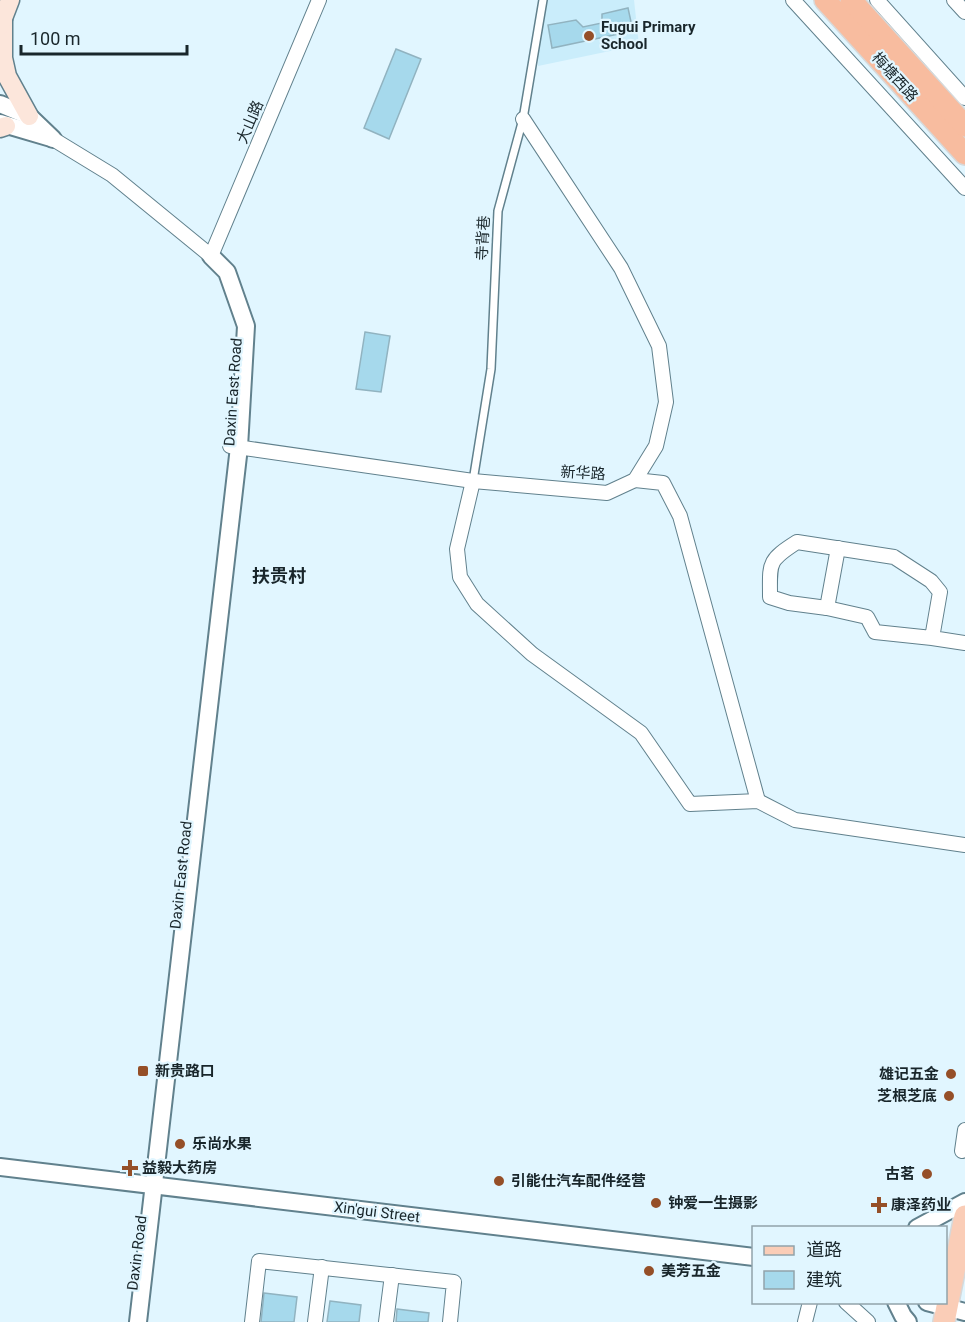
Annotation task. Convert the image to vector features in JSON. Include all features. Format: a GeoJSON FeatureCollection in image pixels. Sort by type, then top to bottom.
{"type":"FeatureCollection","features":[{"type":"Feature","properties":{"kind":"highway","name":"梅塘西路"},"geometry":{"type":"LineString","coordinates":[[825,0],[965,154]]}},
{"type":"Feature","properties":{"kind":"highway","name":"梅塘西路"},"geometry":{"type":"LineString","coordinates":[[851,0],[965,126]]}},
{"type":"Feature","properties":{"kind":"main road"},"geometry":{"type":"LineString","coordinates":[[10,0],[1,23],[7,76],[29,116]]}},
{"type":"Feature","properties":{"kind":"main road"},"geometry":{"type":"LineString","coordinates":[[946,1311],[965,1216]]}},
{"type":"Feature","properties":{"kind":"street","name":"大山路"},"geometry":{"type":"LineString","coordinates":[[211,256],[319,0]]}},
{"type":"Feature","properties":{"kind":"street"},"geometry":{"type":"LineString","coordinates":[[793,0],[965,188]]}},
{"type":"Feature","properties":{"kind":"street"},"geometry":{"type":"LineString","coordinates":[[877,0],[965,98]]}},
{"type":"Feature","properties":{"kind":"street"},"geometry":{"type":"LineString","coordinates":[[954,0],[965,12]]}},
{"type":"Feature","properties":{"kind":"street"},"geometry":{"type":"LineString","coordinates":[[0,104],[29,116],[54,139],[112,175],[211,256]]}},
{"type":"Feature","properties":{"kind":"street"},"geometry":{"type":"LineString","coordinates":[[523,119],[621,268],[659,346],[666,402],[656,446],[635,480],[663,483],[680,516],[758,801]]}},
{"type":"Feature","properties":{"kind":"street"},"geometry":{"type":"LineString","coordinates":[[2,126],[54,139]]}},
{"type":"Feature","properties":{"kind":"street","name":"Daxin East Road"},"geometry":{"type":"LineString","coordinates":[[151,1180],[234,447],[237,326],[211,256]]}},
{"type":"Feature","properties":{"kind":"street","name":"新华路"},"geometry":{"type":"LineString","coordinates":[[234,447],[473,481],[608,493],[635,480]]}},
{"type":"Feature","properties":{"kind":"street"},"geometry":{"type":"LineString","coordinates":[[473,481],[457,549],[460,577],[477,604],[532,654],[641,733],[690,804],[758,801],[795,820],[965,845]]}},
{"type":"Feature","properties":{"kind":"street"},"geometry":{"type":"LineString","coordinates":[[932,638],[940,592],[931,581],[894,557],[797,542],[777,555],[770,568],[770,597],[789,603],[867,617],[875,632],[965,643]]}},
{"type":"Feature","properties":{"kind":"street"},"geometry":{"type":"LineString","coordinates":[[827,608],[838,548]]}},
{"type":"Feature","properties":{"kind":"street"},"geometry":{"type":"LineString","coordinates":[[962,1151],[965,1130]]}},
{"type":"Feature","properties":{"kind":"street","name":"Xin'gui Street"},"geometry":{"type":"LineString","coordinates":[[0,1158],[151,1180],[752,1257]]}},
{"type":"Feature","properties":{"kind":"street","name":"Xin'gui Street"},"geometry":{"type":"LineString","coordinates":[[0,1167],[151,1180],[752,1246]]}},
{"type":"Feature","properties":{"kind":"street","name":"Daxin Road"},"geometry":{"type":"LineString","coordinates":[[128,1322],[151,1180]]}},
{"type":"Feature","properties":{"kind":"street","name":"Daxin Road"},"geometry":{"type":"LineString","coordinates":[[138,1322],[151,1180]]}},
{"type":"Feature","properties":{"kind":"street"},"geometry":{"type":"LineString","coordinates":[[919,1226],[965,1202]]}},
{"type":"Feature","properties":{"kind":"street"},"geometry":{"type":"LineString","coordinates":[[252,1322],[259,1261],[454,1282],[450,1322]]}},
{"type":"Feature","properties":{"kind":"street"},"geometry":{"type":"LineString","coordinates":[[315,1322],[322,1268]]}},
{"type":"Feature","properties":{"kind":"street"},"geometry":{"type":"LineString","coordinates":[[386,1322],[392,1275]]}},
{"type":"Feature","properties":{"kind":"street"},"geometry":{"type":"LineString","coordinates":[[805,1322],[810,1304]]}},
{"type":"Feature","properties":{"kind":"street"},"geometry":{"type":"LineString","coordinates":[[848,1304],[868,1322]]}},
{"type":"Feature","properties":{"kind":"street"},"geometry":{"type":"LineString","coordinates":[[897,1304],[909,1322]]}},
{"type":"Feature","properties":{"kind":"lane","name":"寺背巷"},"geometry":{"type":"LineString","coordinates":[[473,481],[491,369],[498,211],[523,119],[543,0]]}},
{"type":"Feature","properties":{"kind":"shaded area","name":"Fugui Primary School"},"geometry":{"type":"Polygon","coordinates":[[[547,0],[634,0],[639,45],[538,66],[540,27],[547,0]]]}},
{"type":"Feature","properties":{"kind":"building"},"geometry":{"type":"Polygon","coordinates":[[[628,8],[633,31],[552,48],[548,25],[576,20],[583,27],[602,23],[602,14],[628,8]]]}},
{"type":"Feature","properties":{"kind":"building"},"geometry":{"type":"Polygon","coordinates":[[[396,49],[421,59],[389,139],[364,128],[396,49]]]}},
{"type":"Feature","properties":{"kind":"building"},"geometry":{"type":"Polygon","coordinates":[[[365,332],[390,336],[381,392],[356,389],[365,332]]]}},
{"type":"Feature","properties":{"kind":"building"},"geometry":{"type":"Polygon","coordinates":[[[264,1293],[297,1297],[294,1322],[261,1322],[264,1293]]]}},
{"type":"Feature","properties":{"kind":"building"},"geometry":{"type":"Polygon","coordinates":[[[330,1301],[361,1305],[359,1322],[327,1322],[330,1301]]]}},
{"type":"Feature","properties":{"kind":"building"},"geometry":{"type":"Polygon","coordinates":[[[397,1309],[429,1313],[428,1322],[396,1322],[397,1309]]]}},
{"type":"Feature","properties":{"kind":"place","name":"Fugui Primary School"},"geometry":{"type":"Point","coordinates":[589,36]}},
{"type":"Feature","properties":{"kind":"place","name":"新贵路口"},"geometry":{"type":"Point","coordinates":[143,1071]}},
{"type":"Feature","properties":{"kind":"place","name":"雄记五金"},"geometry":{"type":"Point","coordinates":[951,1074]}},
{"type":"Feature","properties":{"kind":"place","name":"芝根芝底"},"geometry":{"type":"Point","coordinates":[949,1096]}},
{"type":"Feature","properties":{"kind":"place","name":"乐尚水果"},"geometry":{"type":"Point","coordinates":[180,1144]}},
{"type":"Feature","properties":{"kind":"place","name":"益毅大药房"},"geometry":{"type":"Point","coordinates":[130,1168]}},
{"type":"Feature","properties":{"kind":"place","name":"古茗"},"geometry":{"type":"Point","coordinates":[927,1174]}},
{"type":"Feature","properties":{"kind":"place","name":"引能仕汽车配件经营"},"geometry":{"type":"Point","coordinates":[499,1181]}},
{"type":"Feature","properties":{"kind":"place","name":"钟爱一生摄影"},"geometry":{"type":"Point","coordinates":[656,1203]}},
{"type":"Feature","properties":{"kind":"place","name":"康泽药业"},"geometry":{"type":"Point","coordinates":[879,1205]}},
{"type":"Feature","properties":{"kind":"place","name":"美芳五金"},"geometry":{"type":"Point","coordinates":[649,1271]}},
{"type":"Feature","properties":{"kind":"district","name":"扶贵村"},"geometry":{"type":"Point","coordinates":[279,575]}}]}
